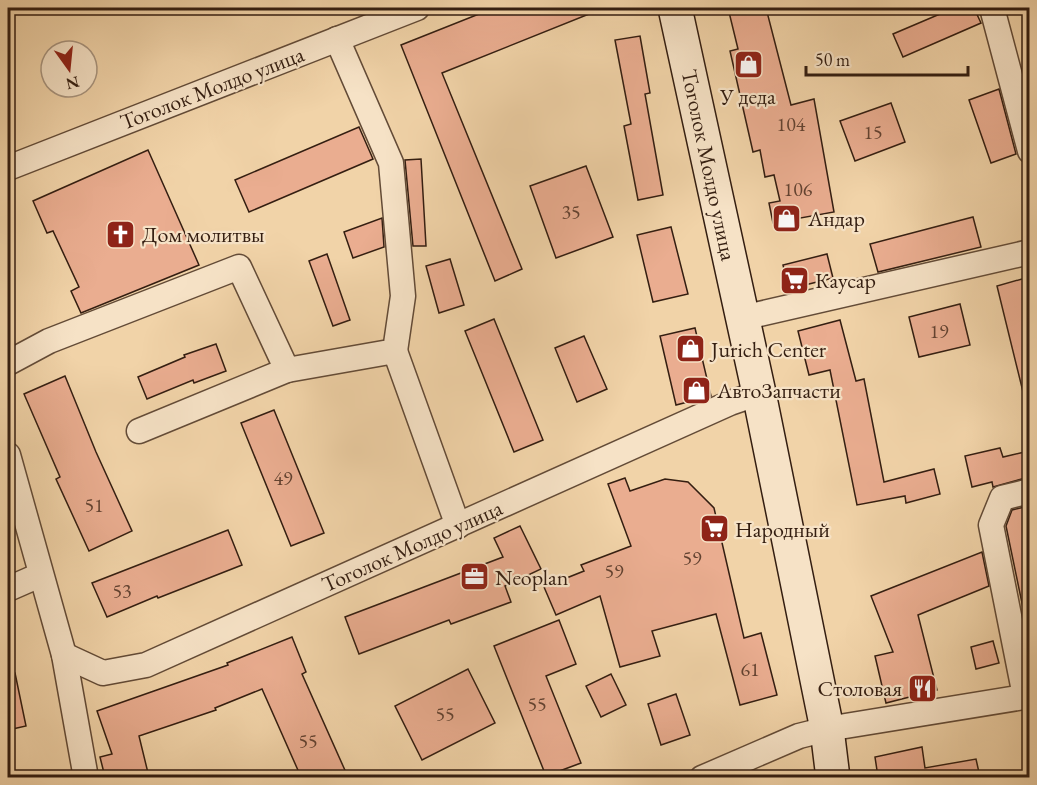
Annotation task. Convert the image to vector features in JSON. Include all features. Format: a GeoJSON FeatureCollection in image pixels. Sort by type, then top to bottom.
{"type":"FeatureCollection","features":[{"type":"Feature","properties":{"kind":"main road","name":"Тоголок Молдо улица"},"geometry":{"type":"LineString","coordinates":[[675,8],[759,393],[827,729],[833,777]]}},
{"type":"Feature","properties":{"kind":"street","name":"Тоголок Молдо улица"},"geometry":{"type":"LineString","coordinates":[[8,168],[417,8]]}},
{"type":"Feature","properties":{"kind":"street"},"geometry":{"type":"LineString","coordinates":[[992,8],[1029,151]]}},
{"type":"Feature","properties":{"kind":"street"},"geometry":{"type":"LineString","coordinates":[[337,39],[391,163],[404,296],[395,351],[458,526]]}},
{"type":"Feature","properties":{"kind":"street"},"geometry":{"type":"LineString","coordinates":[[742,318],[1029,252]]}},
{"type":"Feature","properties":{"kind":"street"},"geometry":{"type":"LineString","coordinates":[[8,363],[49,342],[238,267],[287,370]]}},
{"type":"Feature","properties":{"kind":"street"},"geometry":{"type":"LineString","coordinates":[[139,431],[287,370],[395,351]]}},
{"type":"Feature","properties":{"kind":"street","name":"Тоголок Молдо улица"},"geometry":{"type":"LineString","coordinates":[[63,655],[104,674],[146,665],[730,403],[759,393]]}},
{"type":"Feature","properties":{"kind":"street"},"geometry":{"type":"LineString","coordinates":[[8,456],[63,655],[86,777]]}},
{"type":"Feature","properties":{"kind":"street"},"geometry":{"type":"LineString","coordinates":[[702,777],[799,736],[827,729],[1027,696],[991,525],[1002,498],[1029,491]]}},
{"type":"Feature","properties":{"kind":"street"},"geometry":{"type":"LineString","coordinates":[[8,589],[40,575]]}},
{"type":"Feature","properties":{"kind":"building"},"geometry":{"type":"Polygon","coordinates":[[[494,8],[604,8],[442,73],[522,269],[495,281],[401,45],[494,8]]]}},
{"type":"Feature","properties":{"kind":"building"},"geometry":{"type":"Polygon","coordinates":[[[728,8],[766,8],[791,105],[814,99],[834,212],[773,223],[769,203],[780,201],[774,175],[765,177],[760,150],[753,152],[730,51],[738,49],[728,8]]]}},
{"type":"Feature","properties":{"kind":"building"},"geometry":{"type":"Polygon","coordinates":[[[954,8],[974,8],[981,23],[903,57],[893,34],[954,8]]]}},
{"type":"Feature","properties":{"kind":"building"},"geometry":{"type":"Polygon","coordinates":[[[640,36],[650,93],[645,94],[663,195],[638,200],[624,126],[631,124],[615,40],[640,36]]]}},
{"type":"Feature","properties":{"kind":"building"},"geometry":{"type":"Polygon","coordinates":[[[999,89],[1016,154],[991,163],[969,100],[999,89]]]}},
{"type":"Feature","properties":{"kind":"building"},"geometry":{"type":"Polygon","coordinates":[[[891,103],[905,142],[855,161],[840,121],[891,103]]]}},
{"type":"Feature","properties":{"kind":"building"},"geometry":{"type":"Polygon","coordinates":[[[359,127],[373,159],[249,212],[235,180],[359,127]]]}},
{"type":"Feature","properties":{"kind":"building"},"geometry":{"type":"Polygon","coordinates":[[[148,150],[199,265],[81,313],[71,291],[79,287],[53,231],[47,233],[33,201],[148,150]]]}},
{"type":"Feature","properties":{"kind":"building"},"geometry":{"type":"Polygon","coordinates":[[[421,159],[426,246],[413,246],[405,160],[421,159]]]}},
{"type":"Feature","properties":{"kind":"building"},"geometry":{"type":"Polygon","coordinates":[[[586,166],[613,237],[556,258],[530,186],[586,166]]]}},
{"type":"Feature","properties":{"kind":"building"},"geometry":{"type":"Polygon","coordinates":[[[973,217],[981,247],[878,272],[870,244],[973,217]]]}},
{"type":"Feature","properties":{"kind":"building"},"geometry":{"type":"Polygon","coordinates":[[[382,218],[384,247],[353,258],[344,232],[382,218]]]}},
{"type":"Feature","properties":{"kind":"building"},"geometry":{"type":"Polygon","coordinates":[[[671,227],[688,294],[653,302],[637,235],[671,227]]]}},
{"type":"Feature","properties":{"kind":"building"},"geometry":{"type":"Polygon","coordinates":[[[327,254],[350,320],[333,326],[309,261],[327,254]]]}},
{"type":"Feature","properties":{"kind":"building"},"geometry":{"type":"Polygon","coordinates":[[[827,254],[833,278],[789,289],[783,265],[827,254]]]}},
{"type":"Feature","properties":{"kind":"building"},"geometry":{"type":"Polygon","coordinates":[[[450,259],[464,305],[439,313],[426,266],[450,259]]]}},
{"type":"Feature","properties":{"kind":"building"},"geometry":{"type":"Polygon","coordinates":[[[1029,277],[1029,391],[1023,392],[997,286],[1029,277]]]}},
{"type":"Feature","properties":{"kind":"building"},"geometry":{"type":"Polygon","coordinates":[[[960,304],[970,345],[919,357],[909,317],[960,304]]]}},
{"type":"Feature","properties":{"kind":"building"},"geometry":{"type":"Polygon","coordinates":[[[494,319],[543,440],[514,452],[465,331],[494,319]]]}},
{"type":"Feature","properties":{"kind":"building"},"geometry":{"type":"Polygon","coordinates":[[[840,320],[856,381],[864,379],[884,482],[934,469],[940,494],[906,503],[905,496],[857,505],[830,370],[809,375],[798,331],[840,320]]]}},
{"type":"Feature","properties":{"kind":"building"},"geometry":{"type":"Polygon","coordinates":[[[695,328],[711,396],[676,405],[660,336],[695,328]]]}},
{"type":"Feature","properties":{"kind":"building"},"geometry":{"type":"Polygon","coordinates":[[[584,336],[607,389],[577,402],[555,348],[584,336]]]}},
{"type":"Feature","properties":{"kind":"building"},"geometry":{"type":"Polygon","coordinates":[[[216,344],[226,371],[194,383],[193,380],[147,399],[138,377],[185,357],[184,355],[216,344]]]}},
{"type":"Feature","properties":{"kind":"building"},"geometry":{"type":"Polygon","coordinates":[[[65,376],[132,531],[89,551],[56,479],[60,477],[24,394],[65,376]]]}},
{"type":"Feature","properties":{"kind":"building"},"geometry":{"type":"Polygon","coordinates":[[[274,410],[324,533],[291,546],[241,423],[274,410]]]}},
{"type":"Feature","properties":{"kind":"building"},"geometry":{"type":"Polygon","coordinates":[[[1000,448],[1003,457],[1029,451],[1029,477],[993,487],[992,482],[972,487],[965,456],[1000,448]]]}},
{"type":"Feature","properties":{"kind":"building"},"geometry":{"type":"Polygon","coordinates":[[[625,478],[630,491],[665,479],[688,482],[714,508],[744,638],[761,633],[777,695],[740,705],[716,614],[652,631],[660,656],[620,667],[600,596],[556,615],[544,587],[584,571],[581,565],[631,546],[608,484],[625,478]]]}},
{"type":"Feature","properties":{"kind":"building"},"geometry":{"type":"Polygon","coordinates":[[[1029,506],[1029,607],[1023,608],[1006,526],[1012,510],[1029,506]]]}},
{"type":"Feature","properties":{"kind":"building"},"geometry":{"type":"Polygon","coordinates":[[[520,526],[541,569],[505,586],[511,602],[451,624],[449,620],[359,654],[345,617],[503,557],[494,538],[520,526]]]}},
{"type":"Feature","properties":{"kind":"building"},"geometry":{"type":"Polygon","coordinates":[[[228,530],[242,565],[107,617],[92,583],[228,530]]]}},
{"type":"Feature","properties":{"kind":"building"},"geometry":{"type":"Polygon","coordinates":[[[982,552],[989,586],[918,615],[937,690],[886,703],[875,656],[893,652],[871,596],[982,552]]]}},
{"type":"Feature","properties":{"kind":"building"},"geometry":{"type":"Polygon","coordinates":[[[559,620],[576,664],[546,676],[581,763],[546,776],[494,646],[559,620]]]}},
{"type":"Feature","properties":{"kind":"building"},"geometry":{"type":"Polygon","coordinates":[[[292,637],[306,672],[302,674],[348,777],[301,777],[262,689],[215,708],[216,710],[139,736],[149,777],[105,777],[100,757],[112,754],[97,711],[228,665],[227,663],[292,637]]]}},
{"type":"Feature","properties":{"kind":"building"},"geometry":{"type":"Polygon","coordinates":[[[993,641],[999,663],[976,669],[971,647],[993,641]]]}},
{"type":"Feature","properties":{"kind":"building"},"geometry":{"type":"Polygon","coordinates":[[[468,669],[495,723],[422,760],[395,706],[468,669]]]}},
{"type":"Feature","properties":{"kind":"building"},"geometry":{"type":"Polygon","coordinates":[[[15,673],[26,726],[8,730],[8,674],[15,673]]]}},
{"type":"Feature","properties":{"kind":"building"},"geometry":{"type":"Polygon","coordinates":[[[611,674],[626,705],[601,717],[586,686],[611,674]]]}},
{"type":"Feature","properties":{"kind":"building"},"geometry":{"type":"Polygon","coordinates":[[[676,694],[690,735],[661,745],[648,704],[676,694]]]}},
{"type":"Feature","properties":{"kind":"building"},"geometry":{"type":"Polygon","coordinates":[[[922,747],[925,768],[976,759],[980,777],[878,777],[875,757],[922,747]]]}},
{"type":"Feature","properties":{"kind":"place","name":"У деда"},"geometry":{"type":"Point","coordinates":[748,64]}},
{"type":"Feature","properties":{"kind":"place","name":"Андар"},"geometry":{"type":"Point","coordinates":[787,218]}},
{"type":"Feature","properties":{"kind":"place","name":"Дом молитвы"},"geometry":{"type":"Point","coordinates":[121,234]}},
{"type":"Feature","properties":{"kind":"place","name":"Каусар"},"geometry":{"type":"Point","coordinates":[794,280]}},
{"type":"Feature","properties":{"kind":"place","name":"Jurich Center"},"geometry":{"type":"Point","coordinates":[690,349]}},
{"type":"Feature","properties":{"kind":"place","name":"АвтоЗапчасти"},"geometry":{"type":"Point","coordinates":[696,390]}},
{"type":"Feature","properties":{"kind":"place","name":"Народный"},"geometry":{"type":"Point","coordinates":[714,529]}},
{"type":"Feature","properties":{"kind":"place","name":"Neoplan"},"geometry":{"type":"Point","coordinates":[474,577]}},
{"type":"Feature","properties":{"kind":"place","name":"Столовая"},"geometry":{"type":"Point","coordinates":[923,688]}}]}
